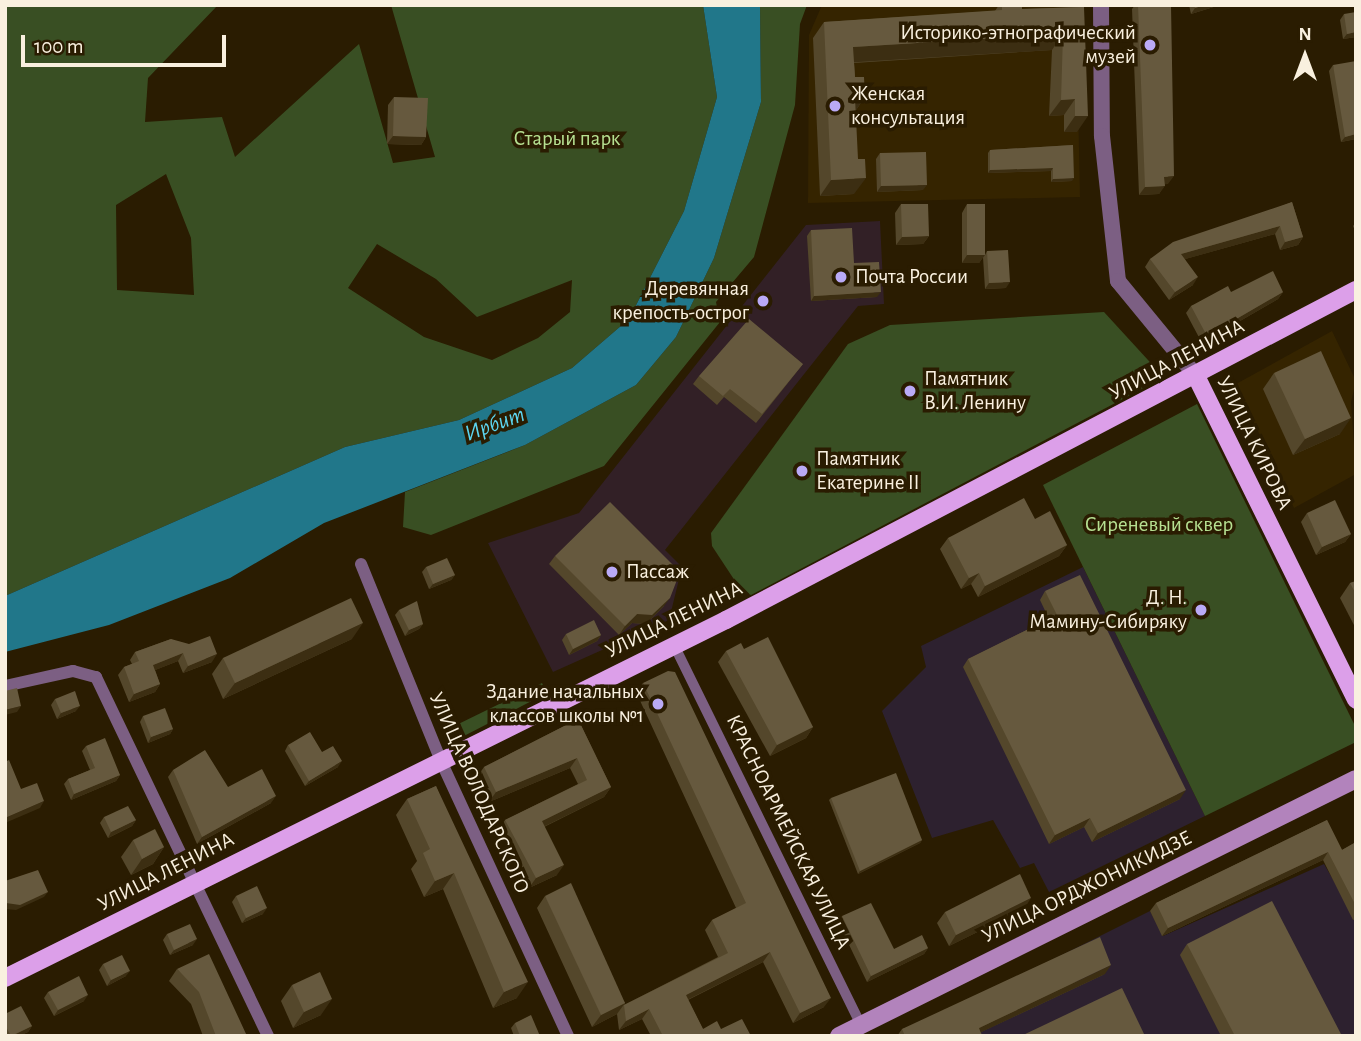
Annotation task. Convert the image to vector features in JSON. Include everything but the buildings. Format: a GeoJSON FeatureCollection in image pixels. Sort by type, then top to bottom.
{"type":"FeatureCollection","features":[{"type":"Feature","properties":{"kind":"main road","name":"УЛИЦА ЛЕНИНА"},"geometry":{"type":"LineString","coordinates":[[5,978],[440,759],[674,645],[1196,376],[1356,290]]}},
{"type":"Feature","properties":{"kind":"main road","name":"УЛИЦА КИРОВА"},"geometry":{"type":"LineString","coordinates":[[1196,376],[1356,700]]}},
{"type":"Feature","properties":{"kind":"main road","name":"УЛИЦА ОРДЖОНИКИДЗЕ"},"geometry":{"type":"LineString","coordinates":[[839,1036],[863,1030],[1356,779]]}},
{"type":"Feature","properties":{"kind":"street","name":"УЛИЦА КИРОВА"},"geometry":{"type":"LineString","coordinates":[[1101,5],[1102,136],[1118,281],[1196,376]]}},
{"type":"Feature","properties":{"kind":"street","name":"УЛИЦА ВОЛОДАРСКОГО"},"geometry":{"type":"LineString","coordinates":[[361,564],[440,759],[568,1036]]}},
{"type":"Feature","properties":{"kind":"street","name":"КРАСНОАРМЕЙСКАЯ УЛИЦА"},"geometry":{"type":"LineString","coordinates":[[674,645],[863,1030]]}},
{"type":"Feature","properties":{"kind":"street"},"geometry":{"type":"LineString","coordinates":[[5,686],[73,671],[96,677],[268,1036]]}},
{"type":"Feature","properties":{"kind":"shaded area"},"geometry":{"type":"Polygon","coordinates":[[[822,5],[1076,5],[1080,197],[808,203],[809,35],[822,5]]]}},
{"type":"Feature","properties":{"kind":"shaded area"},"geometry":{"type":"Polygon","coordinates":[[[880,221],[884,304],[858,306],[665,550],[682,567],[669,620],[553,672],[488,543],[579,513],[806,225],[880,221]]]}},
{"type":"Feature","properties":{"kind":"shaded area"},"geometry":{"type":"Polygon","coordinates":[[[1332,331],[1356,381],[1351,402],[1356,474],[1294,508],[1236,384],[1332,331]]]}},
{"type":"Feature","properties":{"kind":"shaded area"},"geometry":{"type":"Polygon","coordinates":[[[1083,567],[1205,816],[1049,892],[1034,863],[1020,868],[993,820],[932,838],[882,711],[926,667],[921,646],[1083,567]]]}},
{"type":"Feature","properties":{"kind":"shaded area"},"geometry":{"type":"Polygon","coordinates":[[[1324,864],[1356,919],[1356,1036],[900,1036],[1150,911],[1163,936],[1324,864]]]}},
{"type":"Feature","properties":{"kind":"green space","name":"Старый парк"},"geometry":{"type":"Polygon","coordinates":[[[5,5],[218,5],[148,78],[145,122],[222,117],[235,157],[359,44],[393,163],[435,157],[391,5],[703,5],[717,97],[684,211],[629,319],[572,368],[459,420],[345,447],[5,596],[5,5]],[[166,174],[116,205],[117,290],[194,295],[191,238],[166,174]],[[377,244],[348,288],[424,337],[492,360],[538,338],[570,312],[572,280],[477,317],[436,279],[377,244]]]}},
{"type":"Feature","properties":{"kind":"green space"},"geometry":{"type":"Polygon","coordinates":[[[760,5],[807,5],[800,24],[795,105],[754,257],[716,302],[720,322],[604,466],[431,535],[403,527],[405,492],[525,445],[636,385],[676,337],[714,258],[761,102],[760,5]]]}},
{"type":"Feature","properties":{"kind":"green space"},"geometry":{"type":"Polygon","coordinates":[[[1104,312],[1159,372],[1159,380],[751,595],[741,590],[712,546],[711,533],[848,344],[890,325],[1104,312]]]}},
{"type":"Feature","properties":{"kind":"green space","name":"Сиреневый сквер"},"geometry":{"type":"Polygon","coordinates":[[[1197,404],[1356,728],[1356,742],[1205,816],[1043,485],[1197,404]]]}},
{"type":"Feature","properties":{"kind":"green space"},"geometry":{"type":"Polygon","coordinates":[[[542,683],[547,693],[462,737],[442,732],[542,683]]]}},
{"type":"Feature","properties":{"kind":"water","name":"Ирбит"},"geometry":{"type":"Polygon","coordinates":[[[703,5],[760,5],[761,102],[714,258],[676,337],[636,385],[525,445],[324,523],[230,578],[109,625],[5,652],[5,596],[345,447],[459,420],[572,368],[629,319],[684,211],[717,97],[703,5]]]}},
{"type":"Feature","properties":{"kind":"place","name":"Историко-этнографический музей"},"geometry":{"type":"Point","coordinates":[1150,45]}},
{"type":"Feature","properties":{"kind":"place","name":"Женская консультация"},"geometry":{"type":"Point","coordinates":[835,106]}},
{"type":"Feature","properties":{"kind":"place","name":"Почта России"},"geometry":{"type":"Point","coordinates":[841,277]}},
{"type":"Feature","properties":{"kind":"place","name":"Деревянная крепость-острог"},"geometry":{"type":"Point","coordinates":[763,301]}},
{"type":"Feature","properties":{"kind":"place","name":"Памятник В.И. Ленину"},"geometry":{"type":"Point","coordinates":[910,391]}},
{"type":"Feature","properties":{"kind":"place","name":"Памятник Екатерине II"},"geometry":{"type":"Point","coordinates":[802,471]}},
{"type":"Feature","properties":{"kind":"place","name":"Пассаж"},"geometry":{"type":"Point","coordinates":[612,572]}},
{"type":"Feature","properties":{"kind":"place","name":"Д. Н. Мамину-Сибиряку"},"geometry":{"type":"Point","coordinates":[1201,610]}},
{"type":"Feature","properties":{"kind":"place","name":"Здание начальных классов школы №1"},"geometry":{"type":"Point","coordinates":[658,704]}}]}
